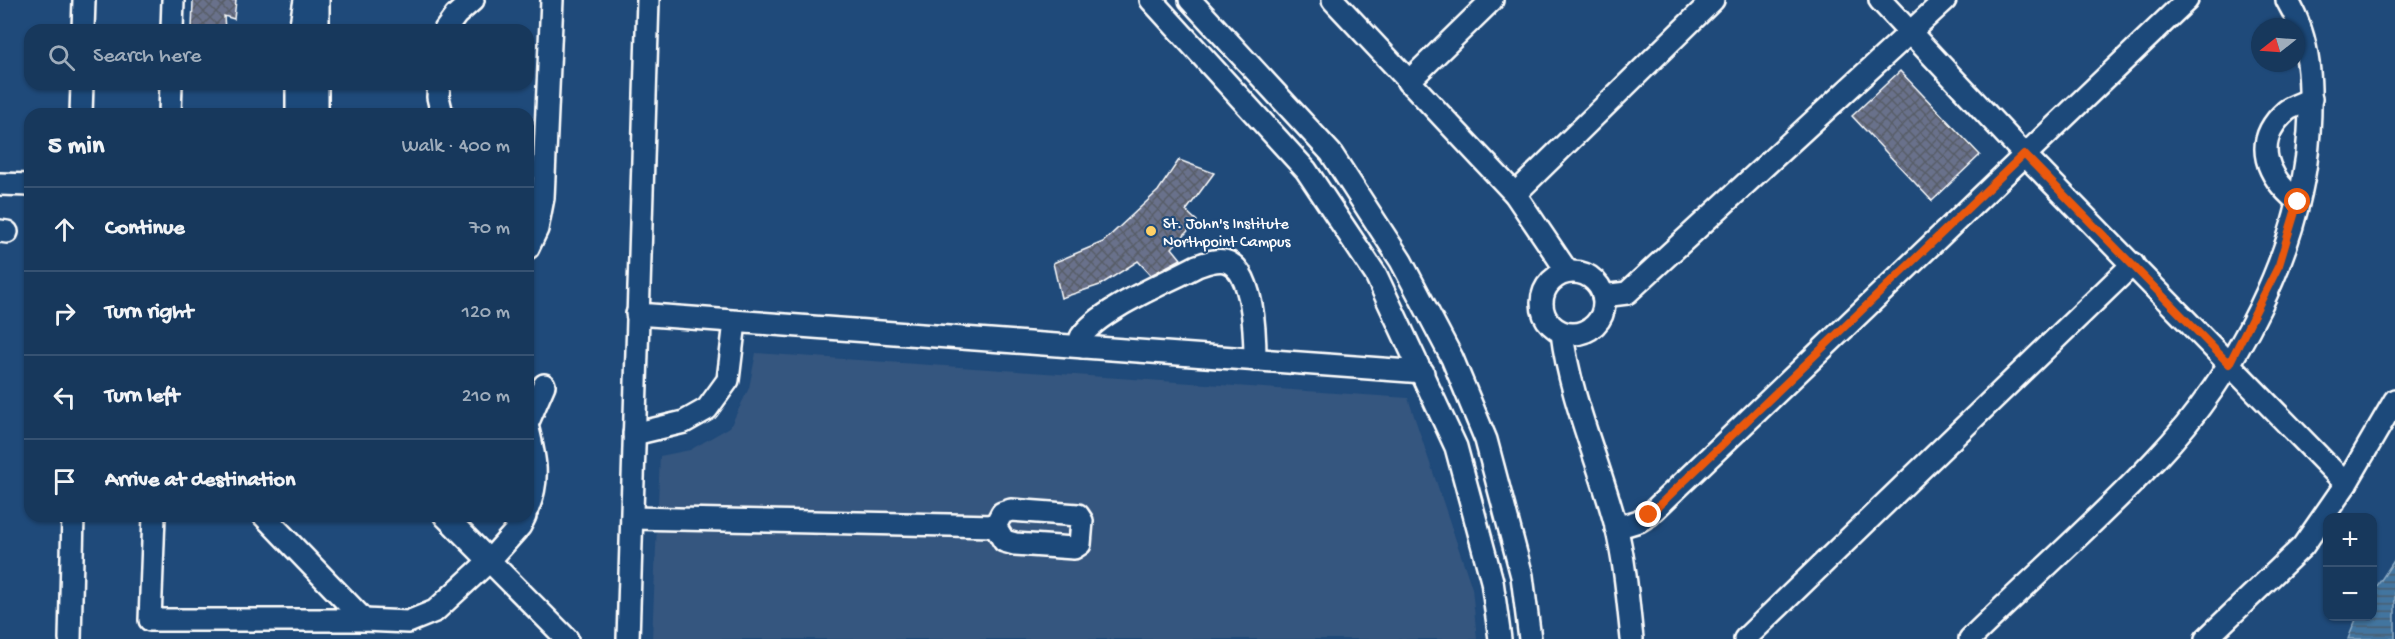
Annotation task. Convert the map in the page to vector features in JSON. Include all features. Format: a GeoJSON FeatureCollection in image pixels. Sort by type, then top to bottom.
{"type":"FeatureCollection","features":[{"type":"Feature","properties":{"kind":"street"},"geometry":{"type":"LineString","coordinates":[[83,24],[84,0]]}},
{"type":"Feature","properties":{"kind":"street"},"geometry":{"type":"LineString","coordinates":[[172,24],[173,0]]}},
{"type":"Feature","properties":{"kind":"street"},"geometry":{"type":"LineString","coordinates":[[301,24],[305,0]]}},
{"type":"Feature","properties":{"kind":"street"},"geometry":{"type":"LineString","coordinates":[[318,0],[318,24]]}},
{"type":"Feature","properties":{"kind":"street"},"geometry":{"type":"LineString","coordinates":[[449,24],[473,0]]}},
{"type":"Feature","properties":{"kind":"street"},"geometry":{"type":"LineString","coordinates":[[534,235],[537,229],[536,196],[552,0]]}},
{"type":"Feature","properties":{"kind":"street"},"geometry":{"type":"LineString","coordinates":[[628,639],[648,0]]}},
{"type":"Feature","properties":{"kind":"street"},"geometry":{"type":"LineString","coordinates":[[1151,0],[1306,170],[1376,275],[1456,447],[1492,581],[1500,639]]}},
{"type":"Feature","properties":{"kind":"street"},"geometry":{"type":"LineString","coordinates":[[1190,0],[1330,153],[1401,261],[1452,358],[1486,440],[1522,576],[1530,639]]}},
{"type":"Feature","properties":{"kind":"street"},"geometry":{"type":"LineString","coordinates":[[1333,0],[1515,194],[1567,271]]}},
{"type":"Feature","properties":{"kind":"street"},"geometry":{"type":"LineString","coordinates":[[1408,82],[1492,0]]}},
{"type":"Feature","properties":{"kind":"street"},"geometry":{"type":"LineString","coordinates":[[1515,194],[1713,0]]}},
{"type":"Feature","properties":{"kind":"street"},"geometry":{"type":"LineString","coordinates":[[1880,0],[2024,154],[2346,484]]}},
{"type":"Feature","properties":{"kind":"street"},"geometry":{"type":"LineString","coordinates":[[1603,297],[1627,293],[1945,0]]}},
{"type":"Feature","properties":{"kind":"street"},"geometry":{"type":"LineString","coordinates":[[1616,528],[1639,522],[1649,515],[2187,0]]}},
{"type":"Feature","properties":{"kind":"street"},"geometry":{"type":"LineString","coordinates":[[1970,639],[2157,459],[2212,390],[2229,364],[2279,265],[2298,202],[2308,145],[2311,99],[2306,45],[2295,13],[2287,0]]}},
{"type":"Feature","properties":{"kind":"street"},"geometry":{"type":"LineString","coordinates":[[81,108],[82,90]]}},
{"type":"Feature","properties":{"kind":"street"},"geometry":{"type":"LineString","coordinates":[[171,90],[171,108]]}},
{"type":"Feature","properties":{"kind":"street"},"geometry":{"type":"LineString","coordinates":[[297,90],[297,108]]}},
{"type":"Feature","properties":{"kind":"street"},"geometry":{"type":"LineString","coordinates":[[317,90],[317,108]]}},
{"type":"Feature","properties":{"kind":"street"},"geometry":{"type":"LineString","coordinates":[[439,90],[440,108]]}},
{"type":"Feature","properties":{"kind":"street"},"geometry":{"type":"LineString","coordinates":[[2298,202],[2281,188],[2269,171],[2268,139],[2286,110],[2311,99]]}},
{"type":"Feature","properties":{"kind":"street"},"geometry":{"type":"LineString","coordinates":[[0,184],[24,185]]}},
{"type":"Feature","properties":{"kind":"street"},"geometry":{"type":"LineString","coordinates":[[1350,234],[1375,219]]}},
{"type":"Feature","properties":{"kind":"street"},"geometry":{"type":"LineString","coordinates":[[1083,347],[1081,337],[1089,326],[1108,314],[1197,266],[1211,261],[1226,261],[1241,273],[1251,304],[1255,360]]}},
{"type":"Feature","properties":{"kind":"street"},"geometry":{"type":"LineString","coordinates":[[1744,639],[2133,264]]}},
{"type":"Feature","properties":{"kind":"street"},"geometry":{"type":"LineString","coordinates":[[1567,271],[1583,272],[1594,280],[1603,297],[1603,309],[1597,322],[1579,333],[1562,333],[1547,321],[1542,304],[1549,283],[1557,275],[1567,271]]}},
{"type":"Feature","properties":{"kind":"street"},"geometry":{"type":"LineString","coordinates":[[637,314],[1423,372]]}},
{"type":"Feature","properties":{"kind":"street"},"geometry":{"type":"LineString","coordinates":[[634,434],[684,422],[708,409],[728,380],[735,322]]}},
{"type":"Feature","properties":{"kind":"street"},"geometry":{"type":"LineString","coordinates":[[1562,333],[1565,359],[1616,528],[1632,639]]}},
{"type":"Feature","properties":{"kind":"street"},"geometry":{"type":"LineString","coordinates":[[534,408],[544,386]]}},
{"type":"Feature","properties":{"kind":"street"},"geometry":{"type":"LineString","coordinates":[[2206,639],[2303,546],[2346,484],[2395,400]]}},
{"type":"Feature","properties":{"kind":"street"},"geometry":{"type":"LineString","coordinates":[[534,450],[537,460],[534,490]]}},
{"type":"Feature","properties":{"kind":"street"},"geometry":{"type":"LineString","coordinates":[[632,518],[995,526]]}},
{"type":"Feature","properties":{"kind":"street"},"geometry":{"type":"LineString","coordinates":[[70,639],[73,522]]}},
{"type":"Feature","properties":{"kind":"street"},"geometry":{"type":"LineString","coordinates":[[154,522],[150,620],[408,622],[435,611],[488,562],[522,522]]}},
{"type":"Feature","properties":{"kind":"street"},"geometry":{"type":"LineString","coordinates":[[270,522],[364,620]]}},
{"type":"Feature","properties":{"kind":"street"},"geometry":{"type":"LineString","coordinates":[[451,522],[564,637]]}},
{"type":"Feature","properties":{"kind":"shaded area"},"geometry":{"type":"Polygon","coordinates":[[[756,353],[1408,398],[1472,588],[1477,639],[652,639],[660,456],[690,450],[730,427],[749,388],[756,353]]]}},
{"type":"Feature","properties":{"kind":"shaded area"},"geometry":{"type":"Polygon","coordinates":[[[2395,559],[2395,639],[2348,639],[2355,621],[2377,621],[2377,586],[2395,559]]]}},
{"type":"Feature","properties":{"kind":"building"},"geometry":{"type":"Polygon","coordinates":[[[193,0],[236,0],[234,19],[224,16],[225,24],[192,24],[193,0]]]}},
{"type":"Feature","properties":{"kind":"building"},"geometry":{"type":"Polygon","coordinates":[[[1900,71],[1980,155],[1932,201],[1852,116],[1900,71]]]}},
{"type":"Feature","properties":{"kind":"building","name":"St. John's Institute Northpoint Campus"},"geometry":{"type":"Polygon","coordinates":[[[1179,160],[1214,173],[1186,211],[1197,221],[1172,248],[1181,259],[1151,275],[1138,261],[1100,285],[1061,298],[1053,263],[1103,242],[1158,191],[1179,160]]]}},
{"type":"Feature","properties":{"kind":"place","name":"St. John's Institute Northpoint Campus"},"geometry":{"type":"Point","coordinates":[1151,231]}},
{"type":"Feature","properties":{"kind":"route"},"geometry":{"type":"LineString","coordinates":[[1649,515],[2024,154],[2229,364],[2279,265],[2298,202]]}}]}
